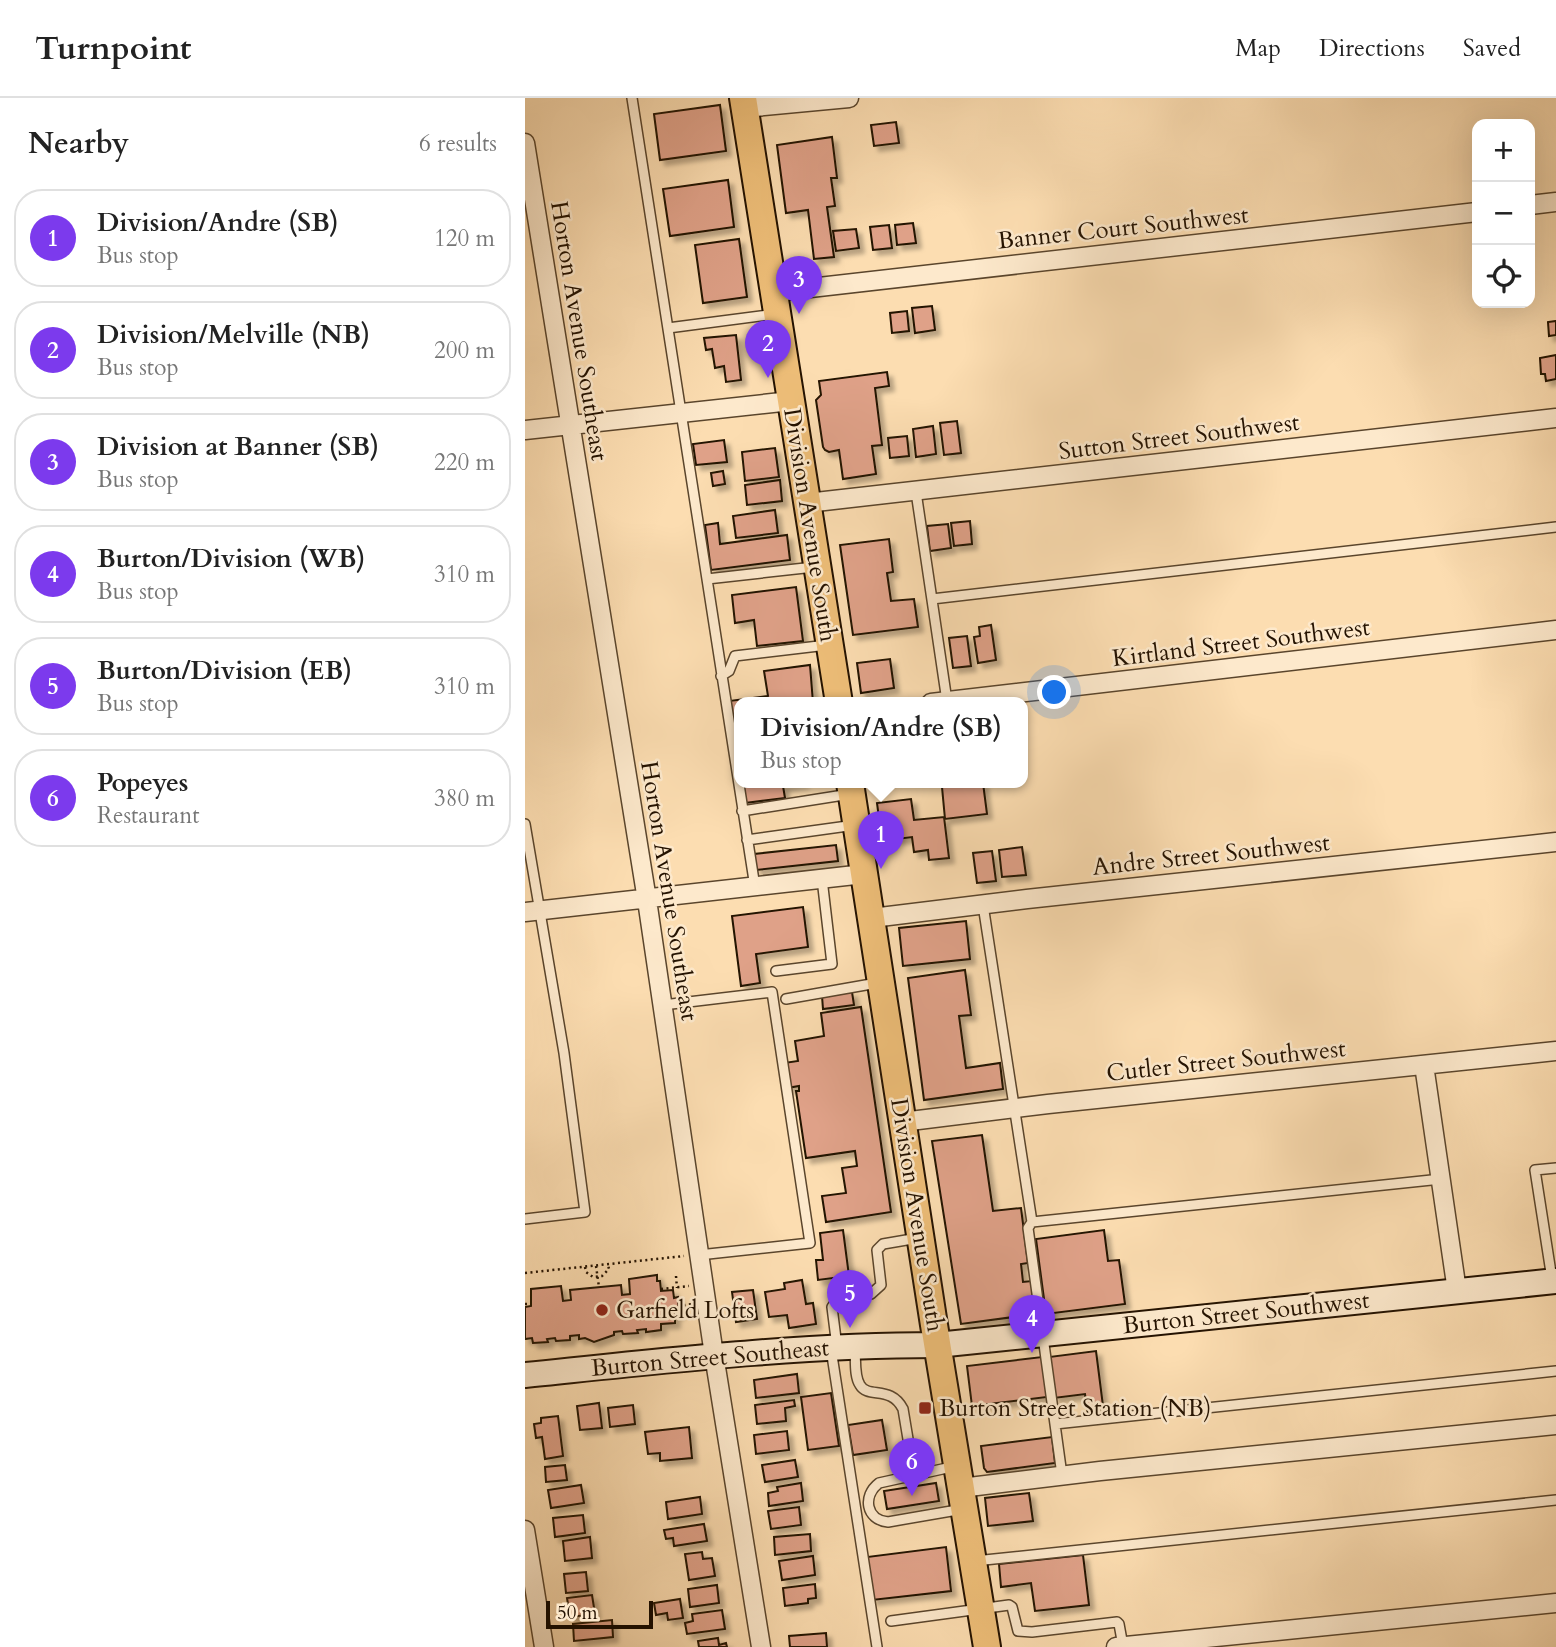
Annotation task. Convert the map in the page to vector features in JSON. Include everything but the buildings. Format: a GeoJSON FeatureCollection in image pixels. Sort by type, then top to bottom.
{"type":"FeatureCollection","features":[{"type":"Feature","properties":{"kind":"main road","name":"Division Avenue South"},"geometry":{"type":"LineString","coordinates":[[744,103],[838,697]]}},
{"type":"Feature","properties":{"kind":"main road","name":"Division Avenue South"},"geometry":{"type":"LineString","coordinates":[[851,788],[986,1647]]}},
{"type":"Feature","properties":{"kind":"main road","name":"Burton Street Southwest"},"geometry":{"type":"LineString","coordinates":[[937,1345],[1554,1281]]}},
{"type":"Feature","properties":{"kind":"main road","name":"Burton Street Southeast"},"geometry":{"type":"LineString","coordinates":[[525,1375],[714,1355],[841,1347],[937,1345]]}},
{"type":"Feature","properties":{"kind":"street"},"geometry":{"type":"LineString","coordinates":[[744,103],[849,98]]}},
{"type":"Feature","properties":{"kind":"street","name":"Horton Avenue Southeast"},"geometry":{"type":"LineString","coordinates":[[525,143],[663,1004],[692,1255],[714,1355],[761,1647]]}},
{"type":"Feature","properties":{"kind":"street"},"geometry":{"type":"LineString","coordinates":[[1535,204],[1556,202]]}},
{"type":"Feature","properties":{"kind":"street","name":"Banner Court Southwest"},"geometry":{"type":"LineString","coordinates":[[776,303],[1472,213]]}},
{"type":"Feature","properties":{"kind":"street"},"geometry":{"type":"LineString","coordinates":[[525,430],[791,401]]}},
{"type":"Feature","properties":{"kind":"street","name":"Sutton Street Southwest"},"geometry":{"type":"LineString","coordinates":[[807,503],[1556,418]]}},
{"type":"Feature","properties":{"kind":"street","name":"Kirtland Street Southwest"},"geometry":{"type":"LineString","coordinates":[[982,697],[1556,630]]}},
{"type":"Feature","properties":{"kind":"street","name":"Andre Street Southwest"},"geometry":{"type":"LineString","coordinates":[[872,918],[1556,842]]}},
{"type":"Feature","properties":{"kind":"street"},"geometry":{"type":"LineString","coordinates":[[532,911],[865,874]]}},
{"type":"Feature","properties":{"kind":"street","name":"Cutler Street Southwest"},"geometry":{"type":"LineString","coordinates":[[902,1122],[1556,1051]]}},
{"type":"Feature","properties":{"kind":"street"},"geometry":{"type":"LineString","coordinates":[[1424,1065],[1457,1291]]}},
{"type":"Feature","properties":{"kind":"street"},"geometry":{"type":"LineString","coordinates":[[961,1488],[1062,1475],[1556,1425]]}},
{"type":"Feature","properties":{"kind":"street"},"geometry":{"type":"LineString","coordinates":[[525,1530],[544,1647]]}},
{"type":"Feature","properties":{"kind":"street"},"geometry":{"type":"LineString","coordinates":[[1116,1647],[1556,1603]]}},
{"type":"Feature","properties":{"kind":"lane"},"geometry":{"type":"LineString","coordinates":[[632,98],[734,760]]}},
{"type":"Feature","properties":{"kind":"lane"},"geometry":{"type":"LineString","coordinates":[[668,328],[776,303]]}},
{"type":"Feature","properties":{"kind":"lane"},"geometry":{"type":"LineString","coordinates":[[916,492],[932,599],[939,697]]}},
{"type":"Feature","properties":{"kind":"lane"},"geometry":{"type":"LineString","coordinates":[[932,599],[1556,527]]}},
{"type":"Feature","properties":{"kind":"lane"},"geometry":{"type":"LineString","coordinates":[[707,579],[816,567]]}},
{"type":"Feature","properties":{"kind":"lane"},"geometry":{"type":"LineString","coordinates":[[721,676],[729,671],[735,656],[828,645]]}},
{"type":"Feature","properties":{"kind":"lane"},"geometry":{"type":"LineString","coordinates":[[738,788],[755,887]]}},
{"type":"Feature","properties":{"kind":"lane"},"geometry":{"type":"LineString","coordinates":[[742,811],[851,788]]}},
{"type":"Feature","properties":{"kind":"lane"},"geometry":{"type":"LineString","coordinates":[[525,824],[532,911],[564,1053],[585,1212],[525,1219]]}},
{"type":"Feature","properties":{"kind":"lane"},"geometry":{"type":"LineString","coordinates":[[747,840],[857,824]]}},
{"type":"Feature","properties":{"kind":"lane"},"geometry":{"type":"LineString","coordinates":[[776,971],[832,964],[822,879]]}},
{"type":"Feature","properties":{"kind":"lane"},"geometry":{"type":"LineString","coordinates":[[983,905],[1032,1223]]}},
{"type":"Feature","properties":{"kind":"lane"},"geometry":{"type":"LineString","coordinates":[[786,999],[882,982]]}},
{"type":"Feature","properties":{"kind":"lane"},"geometry":{"type":"LineString","coordinates":[[663,1004],[772,992],[810,1242],[692,1255]]}},
{"type":"Feature","properties":{"kind":"lane"},"geometry":{"type":"LineString","coordinates":[[1554,1281],[1535,1170],[1556,1168]]}},
{"type":"Feature","properties":{"kind":"lane"},"geometry":{"type":"LineString","coordinates":[[1062,1475],[1028,1228],[1032,1223],[1441,1179]]}},
{"type":"Feature","properties":{"kind":"lane"},"geometry":{"type":"LineString","coordinates":[[877,1647],[841,1347],[832,1307],[838,1298],[871,1294],[881,1285],[877,1250],[883,1244],[920,1238]]}},
{"type":"Feature","properties":{"kind":"lane"},"geometry":{"type":"LineString","coordinates":[[841,1347],[859,1384],[866,1391],[887,1394],[898,1399],[903,1409],[914,1475]]}},
{"type":"Feature","properties":{"kind":"lane"},"geometry":{"type":"LineString","coordinates":[[1055,1424],[1556,1371]]}},
{"type":"Feature","properties":{"kind":"lane"},"geometry":{"type":"LineString","coordinates":[[914,1475],[961,1488],[888,1522],[873,1516],[868,1500],[872,1488],[887,1480],[914,1475]]}},
{"type":"Feature","properties":{"kind":"lane"},"geometry":{"type":"LineString","coordinates":[[973,1561],[1556,1500]]}},
{"type":"Feature","properties":{"kind":"lane"},"geometry":{"type":"LineString","coordinates":[[891,1621],[1009,1605],[1012,1607],[1018,1631],[1024,1633],[1117,1622],[1122,1646]]}},
{"type":"Feature","properties":{"kind":"path"},"geometry":{"type":"LineString","coordinates":[[525,1273],[692,1255]]}},
{"type":"Feature","properties":{"kind":"path"},"geometry":{"type":"LineString","coordinates":[[585,1267],[586,1272],[597,1277],[609,1269],[608,1265]]}},
{"type":"Feature","properties":{"kind":"path"},"geometry":{"type":"LineString","coordinates":[[596,1266],[599,1287]]}},
{"type":"Feature","properties":{"kind":"path"},"geometry":{"type":"LineString","coordinates":[[675,1276],[677,1288]]}},
{"type":"Feature","properties":{"kind":"path"},"geometry":{"type":"LineString","coordinates":[[661,1289],[689,1286]]}},
{"type":"Feature","properties":{"kind":"path"},"geometry":{"type":"LineString","coordinates":[[525,1304],[530,1304]]}},
{"type":"Feature","properties":{"kind":"path"},"geometry":{"type":"LineString","coordinates":[[678,1306],[692,1304]]}},
{"type":"Feature","properties":{"kind":"place","name":"Division at Banner (SB)"},"geometry":{"type":"Point","coordinates":[799,314]}},
{"type":"Feature","properties":{"kind":"place","name":"Division/Melville (NB)"},"geometry":{"type":"Point","coordinates":[768,378]}},
{"type":"Feature","properties":{"kind":"place","name":"Division/Andre (SB)"},"geometry":{"type":"Point","coordinates":[881,869]}},
{"type":"Feature","properties":{"kind":"place","name":"Garfield Lofts"},"geometry":{"type":"Point","coordinates":[602,1310]}},
{"type":"Feature","properties":{"kind":"place","name":"Burton/Division (EB)"},"geometry":{"type":"Point","coordinates":[850,1328]}},
{"type":"Feature","properties":{"kind":"place","name":"Burton/Division (WB)"},"geometry":{"type":"Point","coordinates":[1032,1353]}},
{"type":"Feature","properties":{"kind":"place","name":"Burton Street Station (NB)"},"geometry":{"type":"Point","coordinates":[925,1408]}},
{"type":"Feature","properties":{"kind":"place","name":"Popeyes"},"geometry":{"type":"Point","coordinates":[912,1496]}}]}
